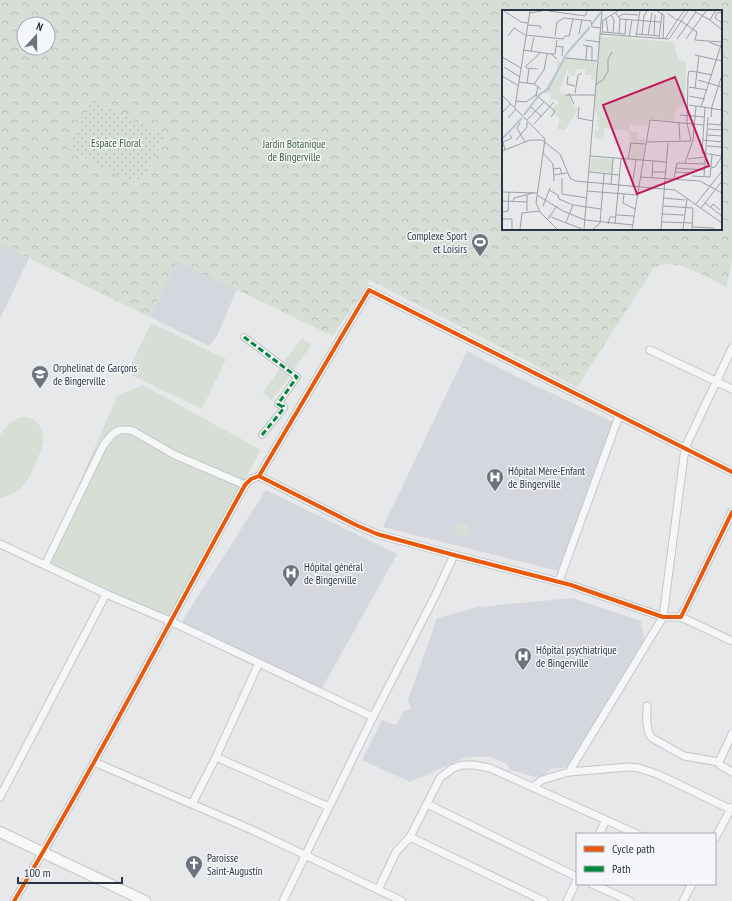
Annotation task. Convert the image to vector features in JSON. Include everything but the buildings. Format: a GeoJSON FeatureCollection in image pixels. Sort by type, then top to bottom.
{"type":"FeatureCollection","features":[{"type":"Feature","properties":{"kind":"main road"},"geometry":{"type":"LineString","coordinates":[[0,832],[145,901]]}},
{"type":"Feature","properties":{"kind":"street"},"geometry":{"type":"LineString","coordinates":[[14,901],[94,762],[245,485],[250,479],[259,476],[369,290],[732,472]]}},
{"type":"Feature","properties":{"kind":"street"},"geometry":{"type":"LineString","coordinates":[[244,337],[297,377],[278,404],[284,407],[262,435]]}},
{"type":"Feature","properties":{"kind":"street"},"geometry":{"type":"LineString","coordinates":[[570,772],[662,617],[684,448],[732,348]]}},
{"type":"Feature","properties":{"kind":"street"},"geometry":{"type":"LineString","coordinates":[[650,350],[732,389]]}},
{"type":"Feature","properties":{"kind":"street"},"geometry":{"type":"LineString","coordinates":[[559,581],[619,416]]}},
{"type":"Feature","properties":{"kind":"street"},"geometry":{"type":"LineString","coordinates":[[45,565],[103,446],[112,434],[119,430],[126,429],[133,431],[175,455],[245,485]]}},
{"type":"Feature","properties":{"kind":"street"},"geometry":{"type":"LineString","coordinates":[[259,476],[377,534],[559,581],[662,617],[681,617],[732,641]]}},
{"type":"Feature","properties":{"kind":"street"},"geometry":{"type":"LineString","coordinates":[[681,617],[732,512]]}},
{"type":"Feature","properties":{"kind":"street"},"geometry":{"type":"LineString","coordinates":[[0,544],[373,717]]}},
{"type":"Feature","properties":{"kind":"street"},"geometry":{"type":"LineString","coordinates":[[283,901],[454,555]]}},
{"type":"Feature","properties":{"kind":"street"},"geometry":{"type":"LineString","coordinates":[[0,797],[106,594]]}},
{"type":"Feature","properties":{"kind":"street"},"geometry":{"type":"LineString","coordinates":[[192,804],[216,757],[259,663]]}},
{"type":"Feature","properties":{"kind":"street"},"geometry":{"type":"LineString","coordinates":[[647,706],[648,731],[652,738],[684,756],[719,762],[720,765],[732,772]]}},
{"type":"Feature","properties":{"kind":"street"},"geometry":{"type":"LineString","coordinates":[[719,762],[732,734]]}},
{"type":"Feature","properties":{"kind":"street"},"geometry":{"type":"LineString","coordinates":[[216,757],[329,807]]}},
{"type":"Feature","properties":{"kind":"street"},"geometry":{"type":"LineString","coordinates":[[94,762],[250,829],[398,900]]}},
{"type":"Feature","properties":{"kind":"street"},"geometry":{"type":"LineString","coordinates":[[378,890],[396,852],[410,837],[440,778],[453,768],[463,765],[474,765],[490,768],[635,833]]}},
{"type":"Feature","properties":{"kind":"street"},"geometry":{"type":"LineString","coordinates":[[533,787],[542,780],[570,772],[628,767],[639,768],[657,774],[731,808],[716,836]]}},
{"type":"Feature","properties":{"kind":"street"},"geometry":{"type":"LineString","coordinates":[[427,804],[576,878]]}},
{"type":"Feature","properties":{"kind":"street"},"geometry":{"type":"LineString","coordinates":[[600,833],[606,820]]}},
{"type":"Feature","properties":{"kind":"street"},"geometry":{"type":"LineString","coordinates":[[410,837],[544,901]]}},
{"type":"Feature","properties":{"kind":"street"},"geometry":{"type":"LineString","coordinates":[[567,901],[576,881]]}},
{"type":"Feature","properties":{"kind":"street"},"geometry":{"type":"LineString","coordinates":[[594,885],[630,901]]}},
{"type":"Feature","properties":{"kind":"street"},"geometry":{"type":"LineString","coordinates":[[683,901],[691,885]]}},
{"type":"Feature","properties":{"kind":"shaded area"},"geometry":{"type":"Polygon","coordinates":[[[0,244],[29,258],[0,319],[0,244]]]}},
{"type":"Feature","properties":{"kind":"shaded area"},"geometry":{"type":"Polygon","coordinates":[[[177,260],[237,289],[217,336],[209,346],[150,317],[177,260]]]}},
{"type":"Feature","properties":{"kind":"shaded area","name":"Hôpital Mère-Enfant de Bingerville"},"geometry":{"type":"Polygon","coordinates":[[[467,351],[517,377],[615,423],[563,572],[383,527],[467,351]]]}},
{"type":"Feature","properties":{"kind":"shaded area","name":"Hôpital général de Bingerville"},"geometry":{"type":"Polygon","coordinates":[[[266,490],[397,554],[321,690],[181,623],[266,490]]]}},
{"type":"Feature","properties":{"kind":"shaded area","name":"Hôpital psychiatrique de Bingerville"},"geometry":{"type":"Polygon","coordinates":[[[572,598],[641,621],[645,641],[569,767],[552,769],[539,778],[510,770],[507,764],[491,757],[467,757],[410,782],[362,760],[382,720],[396,725],[404,711],[411,709],[408,700],[437,618],[479,607],[572,598]]]}},
{"type":"Feature","properties":{"kind":"green space","name":"Jardin Botanique de Bingerville"},"geometry":{"type":"Polygon","coordinates":[[[0,0],[732,0],[732,261],[726,287],[685,267],[668,264],[661,265],[653,269],[577,387],[370,280],[333,336],[177,261],[150,317],[0,244],[0,0]]]}},
{"type":"Feature","properties":{"kind":"green space","name":"Espace Floral"},"geometry":{"type":"Polygon","coordinates":[[[93,100],[165,136],[143,179],[134,182],[68,149],[93,100]]]}},
{"type":"Feature","properties":{"kind":"green space"},"geometry":{"type":"Polygon","coordinates":[[[151,323],[226,359],[202,409],[127,373],[151,323]]]}},
{"type":"Feature","properties":{"kind":"green space"},"geometry":{"type":"Polygon","coordinates":[[[302,338],[311,345],[294,369],[284,362],[302,338]]]}},
{"type":"Feature","properties":{"kind":"green space"},"geometry":{"type":"Polygon","coordinates":[[[280,369],[290,376],[272,400],[263,393],[280,369]]]}},
{"type":"Feature","properties":{"kind":"green space"},"geometry":{"type":"Polygon","coordinates":[[[143,385],[261,450],[167,621],[46,561],[117,396],[143,385]]]}},
{"type":"Feature","properties":{"kind":"green space"},"geometry":{"type":"Polygon","coordinates":[[[21,417],[31,419],[38,424],[43,432],[43,443],[33,469],[25,483],[15,493],[0,498],[0,435],[10,422],[21,417]]]}},
{"type":"Feature","properties":{"kind":"green space"},"geometry":{"type":"Polygon","coordinates":[[[459,523],[465,523],[469,527],[469,533],[465,537],[459,537],[455,533],[455,527],[459,523]]]}},
{"type":"Feature","properties":{"kind":"marked path"},"geometry":{"type":"LineString","coordinates":[[244,337],[297,377],[278,404],[284,408]]}},
{"type":"Feature","properties":{"kind":"marked path"},"geometry":{"type":"LineString","coordinates":[[262,435],[284,408],[283,405]]}},
{"type":"Feature","properties":{"kind":"cycle path"},"geometry":{"type":"LineString","coordinates":[[14,901],[103,746],[245,485],[251,479],[259,476],[369,290],[732,472]]}},
{"type":"Feature","properties":{"kind":"cycle path"},"geometry":{"type":"LineString","coordinates":[[259,476],[377,534],[571,585],[663,617],[681,617],[732,512]]}},
{"type":"Feature","properties":{"kind":"place","name":"Complexe Sport et Loisirs"},"geometry":{"type":"Point","coordinates":[480,257]}},
{"type":"Feature","properties":{"kind":"place","name":"Orphelinat de Garçons de Bingerville"},"geometry":{"type":"Point","coordinates":[40,389]}},
{"type":"Feature","properties":{"kind":"place","name":"Hôpital Mère-Enfant de Bingerville"},"geometry":{"type":"Point","coordinates":[495,492]}},
{"type":"Feature","properties":{"kind":"place","name":"Hôpital général de Bingerville"},"geometry":{"type":"Point","coordinates":[291,588]}},
{"type":"Feature","properties":{"kind":"place","name":"Hôpital psychiatrique de Bingerville"},"geometry":{"type":"Point","coordinates":[523,671]}},
{"type":"Feature","properties":{"kind":"place","name":"Paroisse Saint-Augustin"},"geometry":{"type":"Point","coordinates":[194,879]}}]}
